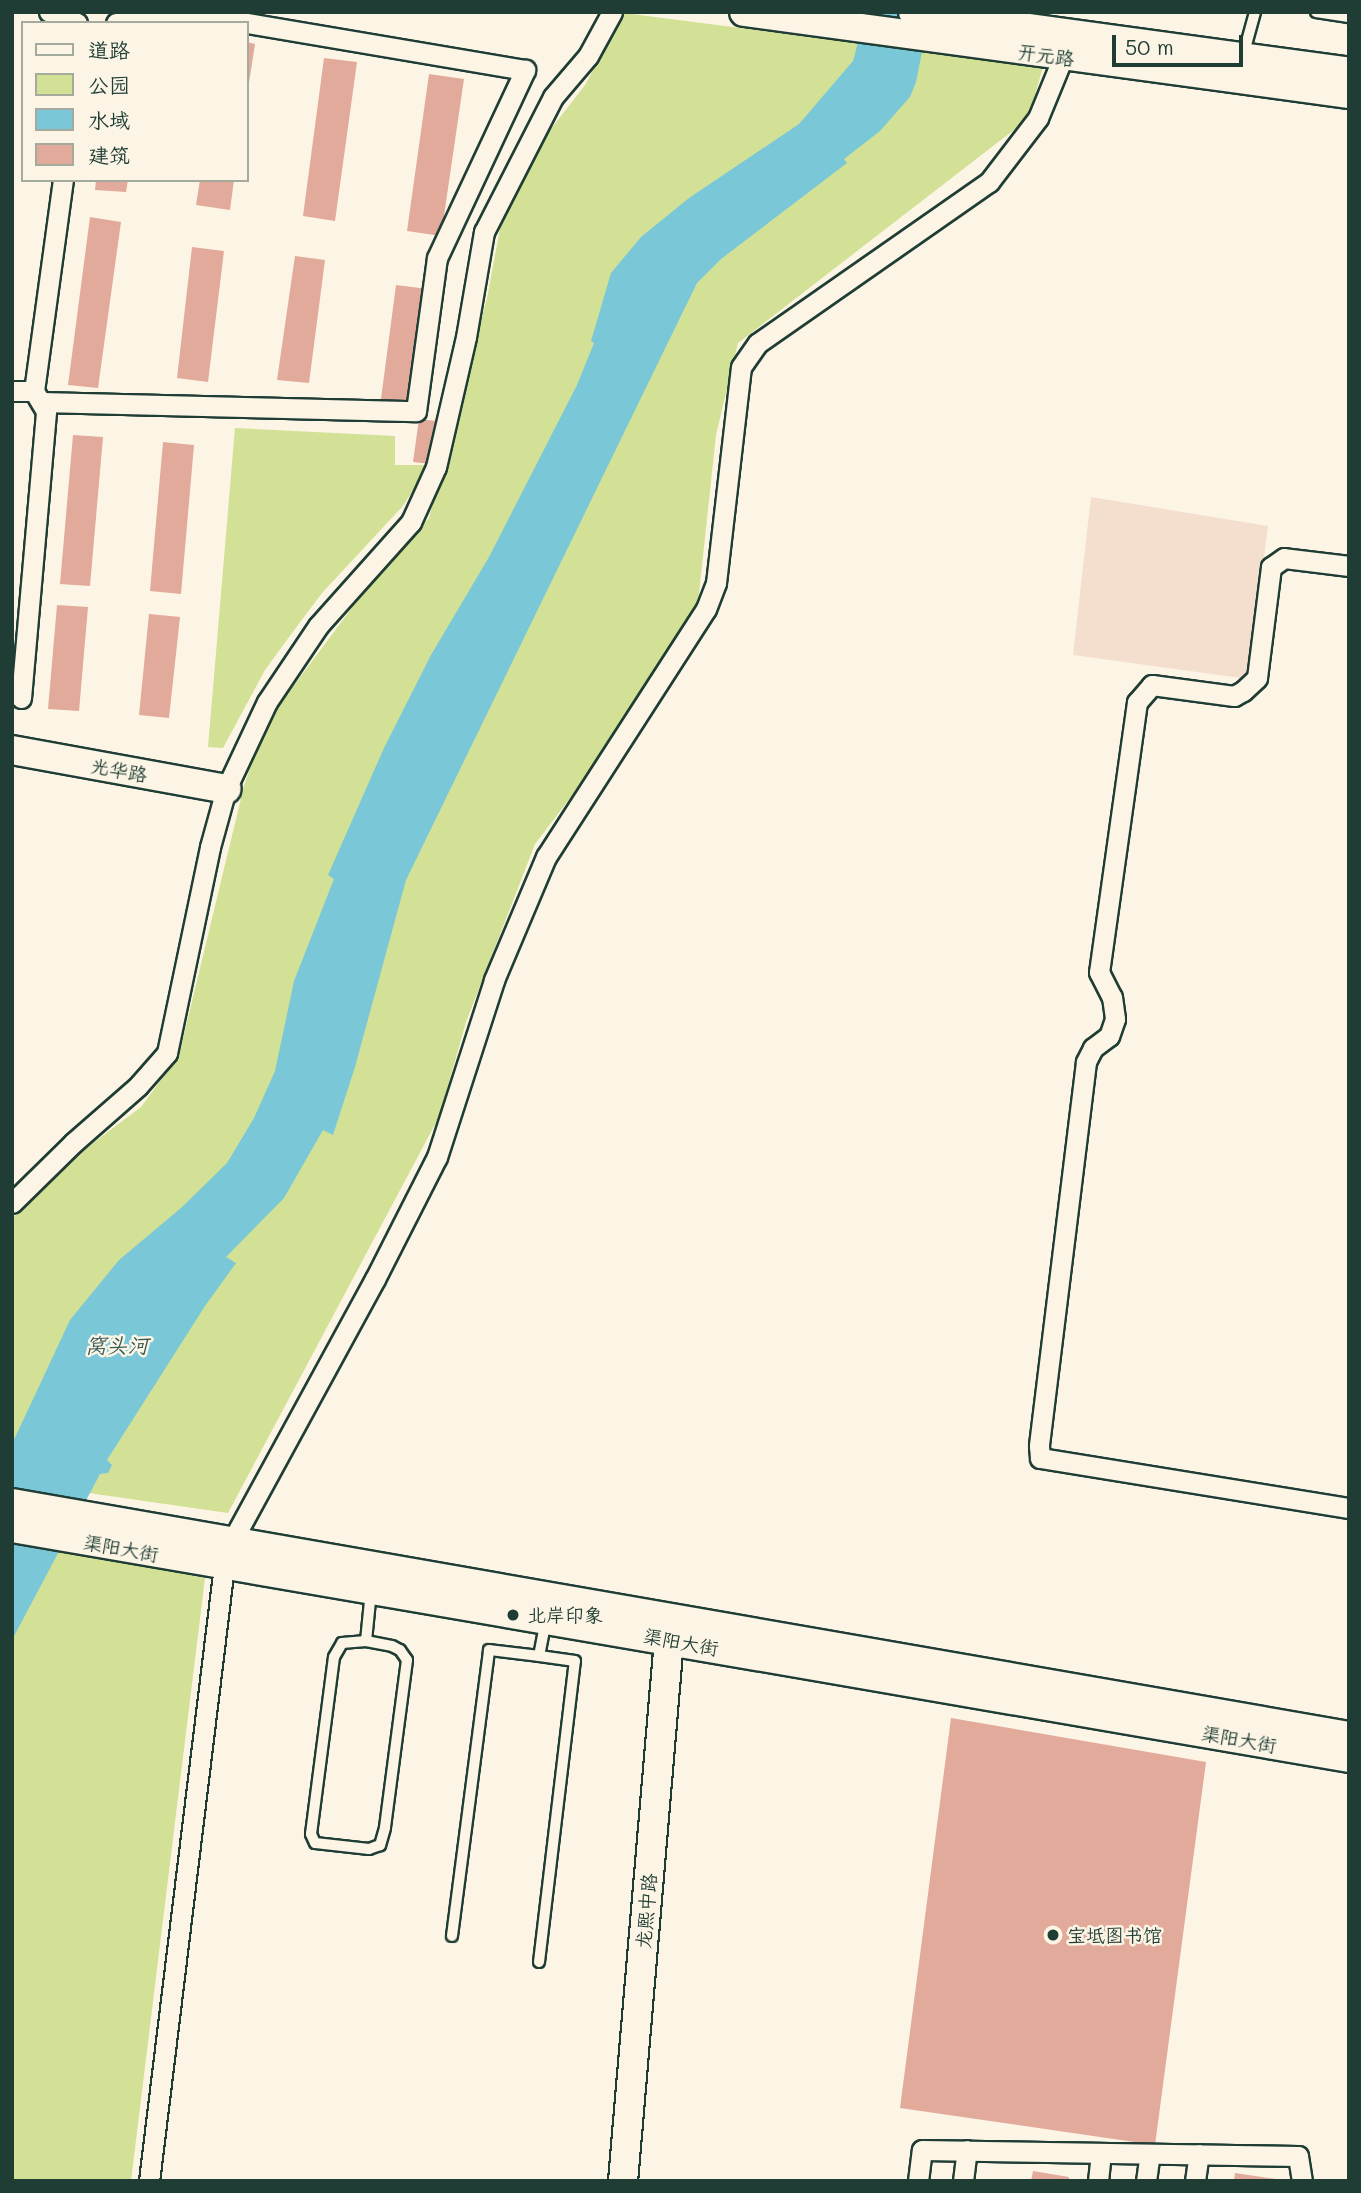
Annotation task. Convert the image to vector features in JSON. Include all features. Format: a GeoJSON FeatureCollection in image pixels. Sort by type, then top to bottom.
{"type":"FeatureCollection","features":[{"type":"Feature","properties":{"kind":"main road","name":"开元路"},"geometry":{"type":"LineString","coordinates":[[744,12],[851,27],[941,28],[1242,58],[1349,72]]}},
{"type":"Feature","properties":{"kind":"main road","name":"开元路"},"geometry":{"type":"LineString","coordinates":[[913,12],[941,28],[1063,57],[1349,94]]}},
{"type":"Feature","properties":{"kind":"main road","name":"光华路"},"geometry":{"type":"LineString","coordinates":[[12,750],[226,789]]}},
{"type":"Feature","properties":{"kind":"main road"},"geometry":{"type":"LineString","coordinates":[[12,1503],[85,1528]]}},
{"type":"Feature","properties":{"kind":"main road","name":"渠阳大街"},"geometry":{"type":"LineString","coordinates":[[12,1528],[85,1528],[227,1554],[1349,1736]]}},
{"type":"Feature","properties":{"kind":"main road","name":"渠阳大街"},"geometry":{"type":"LineString","coordinates":[[227,1554],[371,1591],[1349,1758]]}},
{"type":"Feature","properties":{"kind":"main road","name":"龙熙中路"},"geometry":{"type":"LineString","coordinates":[[623,2181],[669,1640]]}},
{"type":"Feature","properties":{"kind":"street"},"geometry":{"type":"LineString","coordinates":[[49,12],[72,21]]}},
{"type":"Feature","properties":{"kind":"street"},"geometry":{"type":"LineString","coordinates":[[12,1203],[73,1143],[138,1086],[167,1053],[210,847],[226,789],[267,702],[318,626],[411,522],[436,467],[466,337],[484,232],[553,97],[587,56],[612,12]]}},
{"type":"Feature","properties":{"kind":"street"},"geometry":{"type":"LineString","coordinates":[[138,21],[202,15],[235,21]]}},
{"type":"Feature","properties":{"kind":"street"},"geometry":{"type":"LineString","coordinates":[[12,391],[38,397],[416,411],[437,258],[525,70],[248,23]]}},
{"type":"Feature","properties":{"kind":"street"},"geometry":{"type":"LineString","coordinates":[[149,2181],[227,1554],[437,1157],[494,981],[546,857],[706,609],[716,583],[741,367],[758,342],[989,182],[1038,118],[1063,57]]}},
{"type":"Feature","properties":{"kind":"street"},"geometry":{"type":"LineString","coordinates":[[21,698],[20,614],[46,411],[38,397],[63,182]]}},
{"type":"Feature","properties":{"kind":"street"},"geometry":{"type":"LineString","coordinates":[[1349,566],[1284,558],[1271,567],[1257,678],[1243,691],[1234,696],[1152,685],[1136,702],[1099,972],[1112,997],[1115,1019],[1108,1036],[1093,1048],[1086,1062],[1038,1446],[1040,1458],[1349,1508]]}},
{"type":"Feature","properties":{"kind":"street"},"geometry":{"type":"LineString","coordinates":[[918,2181],[922,2150],[1298,2156],[1302,2181]]}},
{"type":"Feature","properties":{"kind":"street"},"geometry":{"type":"LineString","coordinates":[[963,2181],[967,2150]]}},
{"type":"Feature","properties":{"kind":"street"},"geometry":{"type":"LineString","coordinates":[[1097,2181],[1101,2153]]}},
{"type":"Feature","properties":{"kind":"street"},"geometry":{"type":"LineString","coordinates":[[1146,2181],[1150,2154]]}},
{"type":"Feature","properties":{"kind":"street"},"geometry":{"type":"LineString","coordinates":[[1195,2181],[1199,2154]]}},
{"type":"Feature","properties":{"kind":"lane"},"geometry":{"type":"LineString","coordinates":[[1242,58],[1255,12]]}},
{"type":"Feature","properties":{"kind":"lane"},"geometry":{"type":"LineString","coordinates":[[1316,12],[1349,17]]}},
{"type":"Feature","properties":{"kind":"lane"},"geometry":{"type":"LineString","coordinates":[[366,1641],[371,1591]]}},
{"type":"Feature","properties":{"kind":"lane"},"geometry":{"type":"LineString","coordinates":[[539,1656],[546,1620]]}},
{"type":"Feature","properties":{"kind":"lane"},"geometry":{"type":"LineString","coordinates":[[366,1641],[392,1646],[400,1650],[407,1660],[385,1828],[380,1845],[369,1849],[315,1843],[311,1834],[334,1657],[342,1643],[366,1641]]}},
{"type":"Feature","properties":{"kind":"lane"},"geometry":{"type":"LineString","coordinates":[[452,1936],[489,1650],[575,1661],[539,1962]]}},
{"type":"Feature","properties":{"kind":"shaded area"},"geometry":{"type":"Polygon","coordinates":[[[1091,497],[1268,526],[1248,679],[1073,655],[1091,497]]]}},
{"type":"Feature","properties":{"kind":"green space"},"geometry":{"type":"Polygon","coordinates":[[[624,13],[1043,67],[1028,119],[738,343],[716,435],[698,603],[603,755],[535,844],[466,1022],[439,1117],[228,1513],[12,1482],[12,1219],[68,1162],[141,1107],[179,1055],[244,786],[265,724],[366,589],[429,518],[487,298],[502,218],[540,143],[585,85],[624,13]]]}},
{"type":"Feature","properties":{"kind":"green space"},"geometry":{"type":"Polygon","coordinates":[[[235,428],[395,436],[395,465],[430,465],[402,507],[322,593],[292,633],[265,670],[223,748],[208,747],[235,428]]]}},
{"type":"Feature","properties":{"kind":"green space"},"geometry":{"type":"Polygon","coordinates":[[[12,1542],[205,1578],[131,2181],[12,2181],[12,1542]]]}},
{"type":"Feature","properties":{"kind":"water","name":"窝头河"},"geometry":{"type":"Polygon","coordinates":[[[866,12],[930,12],[916,82],[910,97],[880,131],[844,159],[847,163],[721,259],[697,283],[406,880],[355,1067],[333,1135],[323,1130],[284,1198],[226,1257],[236,1263],[205,1306],[107,1460],[112,1465],[108,1473],[100,1474],[12,1640],[12,1444],[70,1320],[119,1260],[181,1208],[227,1163],[254,1118],[275,1071],[294,981],[334,879],[328,875],[384,748],[431,655],[489,557],[577,385],[594,343],[591,341],[611,273],[641,237],[689,198],[799,124],[853,61],[866,12]]]}},
{"type":"Feature","properties":{"kind":"building"},"geometry":{"type":"Polygon","coordinates":[[[248,42],[255,44],[248,89],[248,42]]]}},
{"type":"Feature","properties":{"kind":"building"},"geometry":{"type":"Polygon","coordinates":[[[324,58],[357,62],[335,221],[303,216],[324,58]]]}},
{"type":"Feature","properties":{"kind":"building"},"geometry":{"type":"Polygon","coordinates":[[[429,74],[464,79],[441,236],[407,231],[429,74]]]}},
{"type":"Feature","properties":{"kind":"building"},"geometry":{"type":"Polygon","coordinates":[[[96,182],[128,182],[126,192],[95,190],[96,182]]]}},
{"type":"Feature","properties":{"kind":"building"},"geometry":{"type":"Polygon","coordinates":[[[200,182],[234,182],[230,210],[196,205],[200,182]]]}},
{"type":"Feature","properties":{"kind":"building"},"geometry":{"type":"Polygon","coordinates":[[[90,217],[121,222],[98,388],[68,385],[90,217]]]}},
{"type":"Feature","properties":{"kind":"building"},"geometry":{"type":"Polygon","coordinates":[[[192,247],[224,251],[208,382],[177,378],[192,247]]]}},
{"type":"Feature","properties":{"kind":"building"},"geometry":{"type":"Polygon","coordinates":[[[295,256],[325,260],[309,383],[277,380],[295,256]]]}},
{"type":"Feature","properties":{"kind":"building"},"geometry":{"type":"Polygon","coordinates":[[[396,285],[428,289],[413,403],[381,399],[396,285]]]}},
{"type":"Feature","properties":{"kind":"building"},"geometry":{"type":"Polygon","coordinates":[[[419,419],[436,421],[430,464],[413,462],[419,419]]]}},
{"type":"Feature","properties":{"kind":"building"},"geometry":{"type":"Polygon","coordinates":[[[73,435],[103,437],[90,586],[60,584],[73,435]]]}},
{"type":"Feature","properties":{"kind":"building"},"geometry":{"type":"Polygon","coordinates":[[[163,442],[194,445],[181,594],[150,591],[163,442]]]}},
{"type":"Feature","properties":{"kind":"building"},"geometry":{"type":"Polygon","coordinates":[[[57,605],[88,607],[79,711],[48,709],[57,605]]]}},
{"type":"Feature","properties":{"kind":"building"},"geometry":{"type":"Polygon","coordinates":[[[149,614],[180,617],[169,718],[139,715],[149,614]]]}},
{"type":"Feature","properties":{"kind":"building","name":"宝坻图书馆"},"geometry":{"type":"Polygon","coordinates":[[[951,1718],[1206,1762],[1155,2145],[900,2108],[951,1718]]]}},
{"type":"Feature","properties":{"kind":"building"},"geometry":{"type":"Polygon","coordinates":[[[1033,2171],[1069,2177],[1069,2181],[1031,2181],[1033,2171]]]}},
{"type":"Feature","properties":{"kind":"building"},"geometry":{"type":"Polygon","coordinates":[[[1235,2173],[1276,2179],[1276,2181],[1234,2181],[1235,2173]]]}},
{"type":"Feature","properties":{"kind":"place","name":"北岸印象"},"geometry":{"type":"Point","coordinates":[513,1615]}},
{"type":"Feature","properties":{"kind":"place","name":"宝坻图书馆"},"geometry":{"type":"Point","coordinates":[1053,1935]}}]}
